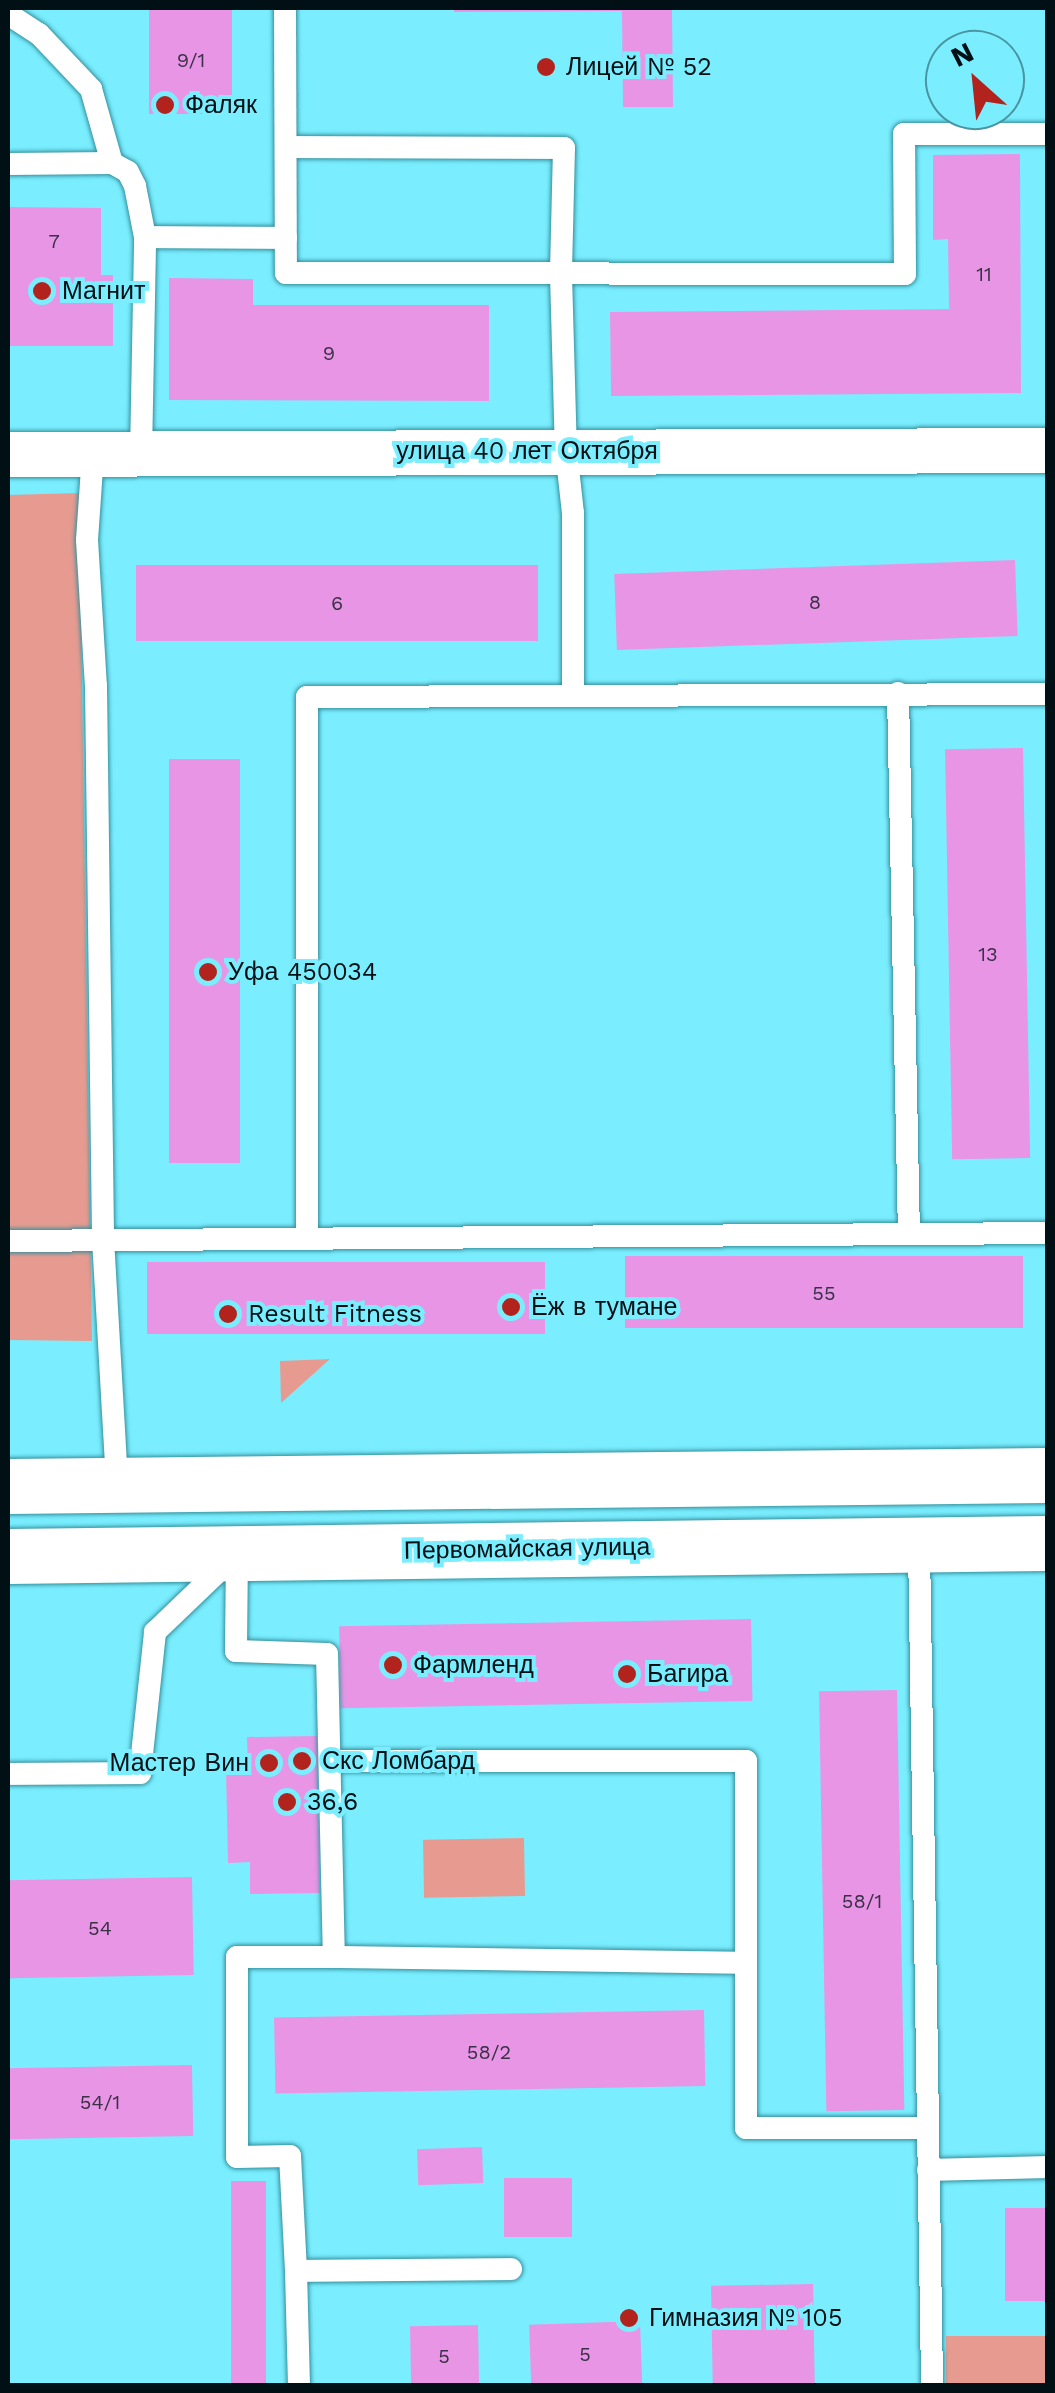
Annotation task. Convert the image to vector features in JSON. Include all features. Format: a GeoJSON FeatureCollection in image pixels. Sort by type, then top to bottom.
{"type":"FeatureCollection","features":[{"type":"Feature","properties":{"kind":"main road"},"geometry":{"type":"LineString","coordinates":[[8,1486],[1048,1474]]}},
{"type":"Feature","properties":{"kind":"main road","name":"Первомайская улица"},"geometry":{"type":"LineString","coordinates":[[8,1556],[1048,1543]]}},
{"type":"Feature","properties":{"kind":"street","name":"улица 40 лет Октября"},"geometry":{"type":"LineString","coordinates":[[8,454],[1048,450]]}},
{"type":"Feature","properties":{"kind":"lane"},"geometry":{"type":"LineString","coordinates":[[285,8],[286,274],[905,274],[904,134],[1048,134]]}},
{"type":"Feature","properties":{"kind":"lane"},"geometry":{"type":"LineString","coordinates":[[8,14],[39,34],[91,89],[112,163]]}},
{"type":"Feature","properties":{"kind":"lane"},"geometry":{"type":"LineString","coordinates":[[286,148],[564,148],[561,276],[566,450],[572,513],[573,695]]}},
{"type":"Feature","properties":{"kind":"lane"},"geometry":{"type":"LineString","coordinates":[[8,164],[112,163],[128,172],[135,186],[145,238],[142,454]]}},
{"type":"Feature","properties":{"kind":"lane"},"geometry":{"type":"LineString","coordinates":[[145,238],[286,238]]}},
{"type":"Feature","properties":{"kind":"lane"},"geometry":{"type":"LineString","coordinates":[[93,454],[87,540],[96,686],[103,1238],[116,1484]]}},
{"type":"Feature","properties":{"kind":"lane"},"geometry":{"type":"LineString","coordinates":[[898,694],[909,1234]]}},
{"type":"Feature","properties":{"kind":"lane"},"geometry":{"type":"LineString","coordinates":[[307,1237],[307,696],[1048,694]]}},
{"type":"Feature","properties":{"kind":"lane"},"geometry":{"type":"LineString","coordinates":[[8,1241],[1048,1233]]}},
{"type":"Feature","properties":{"kind":"lane"},"geometry":{"type":"LineString","coordinates":[[919,1545],[932,2386]]}},
{"type":"Feature","properties":{"kind":"lane"},"geometry":{"type":"LineString","coordinates":[[237,1553],[236,1651],[327,1654],[334,1957]]}},
{"type":"Feature","properties":{"kind":"lane"},"geometry":{"type":"LineString","coordinates":[[8,1774],[140,1773],[155,1632],[237,1553]]}},
{"type":"Feature","properties":{"kind":"lane"},"geometry":{"type":"LineString","coordinates":[[331,1762],[746,1761],[746,2128],[928,2128]]}},
{"type":"Feature","properties":{"kind":"lane"},"geometry":{"type":"LineString","coordinates":[[299,2386],[290,2156],[237,2157],[237,1957],[746,1963]]}},
{"type":"Feature","properties":{"kind":"lane"},"geometry":{"type":"LineString","coordinates":[[928,2170],[1048,2167]]}},
{"type":"Feature","properties":{"kind":"lane"},"geometry":{"type":"LineString","coordinates":[[296,2272],[512,2269]]}},
{"type":"Feature","properties":{"kind":"shaded area"},"geometry":{"type":"Polygon","coordinates":[[[79,493],[92,1341],[8,1340],[8,495],[79,493]]]}},
{"type":"Feature","properties":{"kind":"shaded area"},"geometry":{"type":"Polygon","coordinates":[[[330,1359],[281,1403],[280,1361],[330,1359]]]}},
{"type":"Feature","properties":{"kind":"shaded area"},"geometry":{"type":"Polygon","coordinates":[[[524,1838],[525,1896],[424,1898],[423,1840],[524,1838]]]}},
{"type":"Feature","properties":{"kind":"shaded area"},"geometry":{"type":"Polygon","coordinates":[[[946,2336],[1047,2336],[1047,2385],[946,2385],[946,2336]]]}},
{"type":"Feature","properties":{"kind":"building"},"geometry":{"type":"Polygon","coordinates":[[[149,8],[232,8],[232,114],[149,114],[149,8]]]}},
{"type":"Feature","properties":{"kind":"building"},"geometry":{"type":"Polygon","coordinates":[[[454,8],[672,8],[673,107],[623,107],[622,11],[454,12],[454,8]]]}},
{"type":"Feature","properties":{"kind":"building"},"geometry":{"type":"Polygon","coordinates":[[[1020,154],[1021,393],[611,396],[610,312],[949,309],[948,239],[933,240],[933,155],[1020,154]]]}},
{"type":"Feature","properties":{"kind":"building"},"geometry":{"type":"Polygon","coordinates":[[[8,207],[101,208],[101,275],[113,275],[113,346],[8,346],[8,207]]]}},
{"type":"Feature","properties":{"kind":"building"},"geometry":{"type":"Polygon","coordinates":[[[169,278],[253,279],[253,305],[489,305],[489,401],[169,400],[169,278]]]}},
{"type":"Feature","properties":{"kind":"building"},"geometry":{"type":"Polygon","coordinates":[[[1015,560],[1018,636],[617,650],[614,574],[1015,560]]]}},
{"type":"Feature","properties":{"kind":"building"},"geometry":{"type":"Polygon","coordinates":[[[136,565],[538,565],[538,641],[136,641],[136,565]]]}},
{"type":"Feature","properties":{"kind":"building"},"geometry":{"type":"Polygon","coordinates":[[[1023,748],[1030,1158],[952,1159],[945,749],[1023,748]]]}},
{"type":"Feature","properties":{"kind":"building"},"geometry":{"type":"Polygon","coordinates":[[[169,759],[240,759],[240,1163],[169,1163],[169,759]]]}},
{"type":"Feature","properties":{"kind":"building"},"geometry":{"type":"Polygon","coordinates":[[[625,1256],[1023,1256],[1023,1328],[625,1328],[625,1256]]]}},
{"type":"Feature","properties":{"kind":"building"},"geometry":{"type":"Polygon","coordinates":[[[147,1262],[545,1262],[545,1334],[147,1334],[147,1262]]]}},
{"type":"Feature","properties":{"kind":"building"},"geometry":{"type":"Polygon","coordinates":[[[751,1619],[752,1701],[340,1708],[339,1626],[751,1619]]]}},
{"type":"Feature","properties":{"kind":"building"},"geometry":{"type":"Polygon","coordinates":[[[897,1690],[904,2110],[826,2111],[819,1691],[897,1690]]]}},
{"type":"Feature","properties":{"kind":"building"},"geometry":{"type":"Polygon","coordinates":[[[317,1736],[320,1893],[250,1894],[250,1862],[228,1863],[226,1769],[248,1769],[247,1737],[317,1736]]]}},
{"type":"Feature","properties":{"kind":"building"},"geometry":{"type":"Polygon","coordinates":[[[192,1877],[194,1975],[10,1978],[8,1880],[192,1877]]]}},
{"type":"Feature","properties":{"kind":"building"},"geometry":{"type":"Polygon","coordinates":[[[704,2010],[705,2086],[275,2093],[274,2018],[704,2010]]]}},
{"type":"Feature","properties":{"kind":"building"},"geometry":{"type":"Polygon","coordinates":[[[192,2065],[193,2136],[9,2139],[8,2068],[192,2065]]]}},
{"type":"Feature","properties":{"kind":"building"},"geometry":{"type":"Polygon","coordinates":[[[482,2147],[483,2183],[418,2185],[417,2149],[482,2147]]]}},
{"type":"Feature","properties":{"kind":"building"},"geometry":{"type":"Polygon","coordinates":[[[504,2178],[572,2178],[572,2237],[504,2237],[504,2178]]]}},
{"type":"Feature","properties":{"kind":"building"},"geometry":{"type":"Polygon","coordinates":[[[231,2181],[266,2181],[266,2386],[231,2386],[231,2181]]]}},
{"type":"Feature","properties":{"kind":"building"},"geometry":{"type":"Polygon","coordinates":[[[1005,2208],[1048,2208],[1048,2301],[1005,2301],[1005,2208]]]}},
{"type":"Feature","properties":{"kind":"building"},"geometry":{"type":"Polygon","coordinates":[[[813,2284],[815,2386],[713,2386],[711,2286],[813,2284]]]}},
{"type":"Feature","properties":{"kind":"building"},"geometry":{"type":"Polygon","coordinates":[[[640,2321],[642,2386],[531,2386],[529,2325],[640,2321]]]}},
{"type":"Feature","properties":{"kind":"building"},"geometry":{"type":"Polygon","coordinates":[[[478,2325],[479,2386],[411,2386],[410,2326],[478,2325]]]}},
{"type":"Feature","properties":{"kind":"place","name":"Лицей № 52"},"geometry":{"type":"Point","coordinates":[546,67]}},
{"type":"Feature","properties":{"kind":"place","name":"Фаляк"},"geometry":{"type":"Point","coordinates":[165,105]}},
{"type":"Feature","properties":{"kind":"place","name":"Магнит"},"geometry":{"type":"Point","coordinates":[42,291]}},
{"type":"Feature","properties":{"kind":"place","name":"Уфа 450034"},"geometry":{"type":"Point","coordinates":[208,972]}},
{"type":"Feature","properties":{"kind":"place","name":"Ёж в тумане"},"geometry":{"type":"Point","coordinates":[511,1307]}},
{"type":"Feature","properties":{"kind":"place","name":"Result Fitness"},"geometry":{"type":"Point","coordinates":[228,1314]}},
{"type":"Feature","properties":{"kind":"place","name":"Фармленд"},"geometry":{"type":"Point","coordinates":[393,1665]}},
{"type":"Feature","properties":{"kind":"place","name":"Багира"},"geometry":{"type":"Point","coordinates":[627,1674]}},
{"type":"Feature","properties":{"kind":"place","name":"Скс Ломбард"},"geometry":{"type":"Point","coordinates":[302,1761]}},
{"type":"Feature","properties":{"kind":"place","name":"Мастер Вин"},"geometry":{"type":"Point","coordinates":[269,1763]}},
{"type":"Feature","properties":{"kind":"place","name":"36,6"},"geometry":{"type":"Point","coordinates":[287,1802]}},
{"type":"Feature","properties":{"kind":"place","name":"Гимназия № 105"},"geometry":{"type":"Point","coordinates":[629,2318]}}]}
